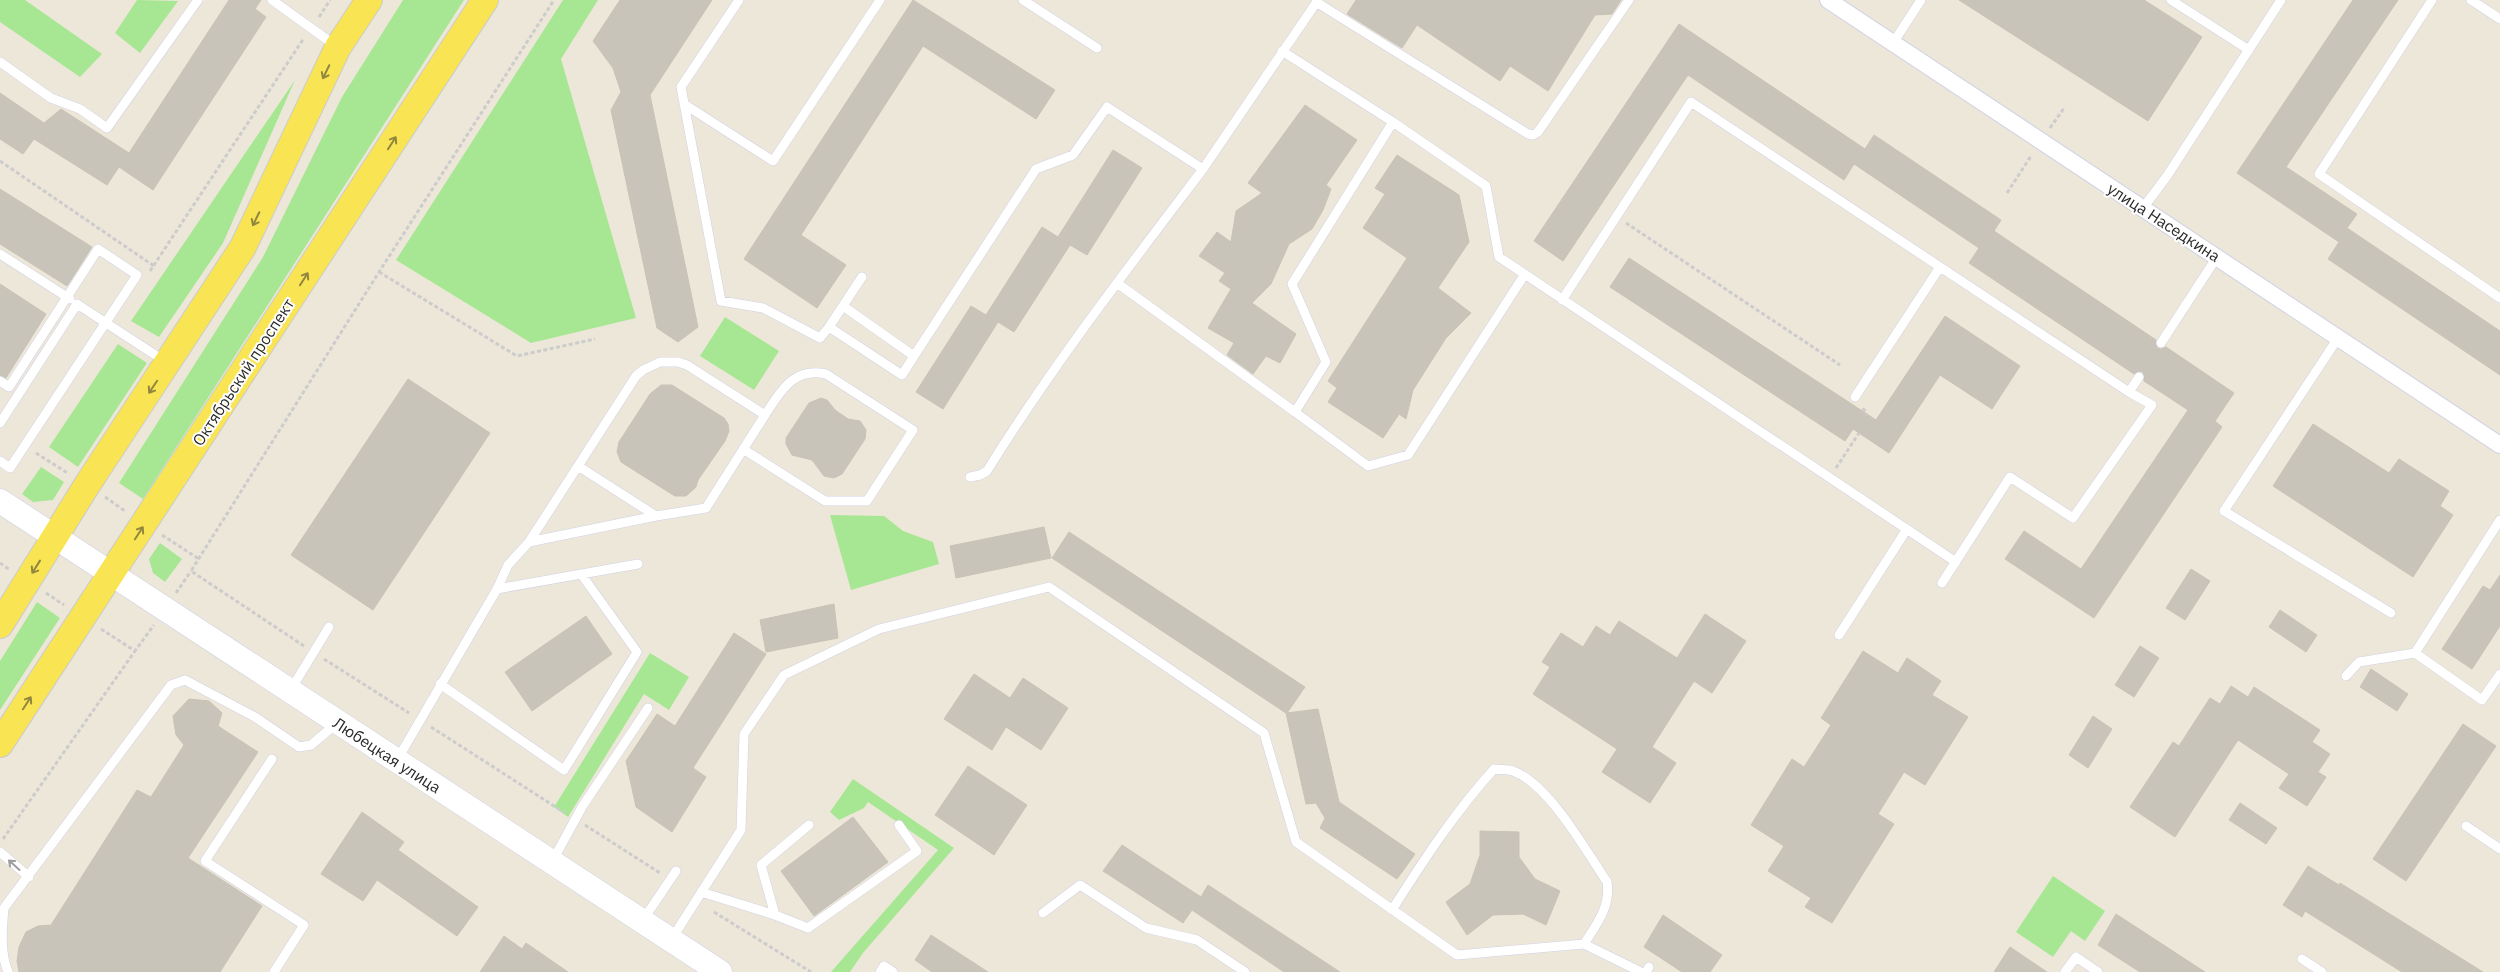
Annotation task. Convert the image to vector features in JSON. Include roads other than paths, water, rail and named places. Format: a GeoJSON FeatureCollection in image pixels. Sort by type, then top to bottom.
{"type":"FeatureCollection","features":[{"type":"Feature","properties":{"kind":"main road"},"geometry":{"type":"LineString","coordinates":[[0,624],[87,485],[243,247],[338,48],[369,0]]}},
{"type":"Feature","properties":{"kind":"main road","name":"Октябрьский проспект"},"geometry":{"type":"LineString","coordinates":[[0,744],[485,0]]}},
{"type":"Feature","properties":{"kind":"street","name":"улица Наседкина"},"geometry":{"type":"LineString","coordinates":[[1828,0],[2500,444]]}},
{"type":"Feature","properties":{"kind":"street","name":"Любецкая улица"},"geometry":{"type":"LineString","coordinates":[[0,501],[720,972]]}},
{"type":"Feature","properties":{"kind":"lane"},"geometry":{"type":"LineString","coordinates":[[0,62],[51,98],[80,109],[108,128],[198,0]]}},
{"type":"Feature","properties":{"kind":"lane"},"geometry":{"type":"LineString","coordinates":[[272,0],[312,27],[338,48]]}},
{"type":"Feature","properties":{"kind":"lane"},"geometry":{"type":"LineString","coordinates":[[739,0],[681,87],[721,301],[763,308],[820,338],[862,277]]}},
{"type":"Feature","properties":{"kind":"lane"},"geometry":{"type":"LineString","coordinates":[[684,104],[773,161],[880,0]]}},
{"type":"Feature","properties":{"kind":"lane"},"geometry":{"type":"LineString","coordinates":[[1023,0],[1097,48]]}},
{"type":"Feature","properties":{"kind":"lane"},"geometry":{"type":"LineString","coordinates":[[970,477],[980,475],[986,471],[1032,401],[1117,283],[1203,169],[1317,1],[1404,58],[1528,134],[1533,135],[1538,132],[1629,0]]}},
{"type":"Feature","properties":{"kind":"lane"},"geometry":{"type":"LineString","coordinates":[[1893,43],[1921,0]]}},
{"type":"Feature","properties":{"kind":"lane"},"geometry":{"type":"LineString","coordinates":[[2171,0],[2249,50]]}},
{"type":"Feature","properties":{"kind":"lane"},"geometry":{"type":"LineString","coordinates":[[2143,208],[2168,176],[2281,0]]}},
{"type":"Feature","properties":{"kind":"lane"},"geometry":{"type":"LineString","coordinates":[[2432,0],[2320,174],[2500,298]]}},
{"type":"Feature","properties":{"kind":"lane"},"geometry":{"type":"LineString","coordinates":[[2471,0],[2500,19]]}},
{"type":"Feature","properties":{"kind":"lane"},"geometry":{"type":"LineString","coordinates":[[1282,51],[1393,122],[1486,186],[1499,257],[1956,562]]}},
{"type":"Feature","properties":{"kind":"lane"},"geometry":{"type":"LineString","coordinates":[[1562,300],[1691,102],[2129,392],[2152,405],[2073,518],[2010,477],[1942,583]]}},
{"type":"Feature","properties":{"kind":"lane"},"geometry":{"type":"LineString","coordinates":[[829,327],[902,375],[1036,169],[1073,155],[1107,107],[1203,169]]}},
{"type":"Feature","properties":{"kind":"lane"},"geometry":{"type":"LineString","coordinates":[[1295,412],[1326,362],[1292,284],[1393,122]]}},
{"type":"Feature","properties":{"kind":"lane"},"geometry":{"type":"LineString","coordinates":[[0,381],[9,387],[98,249],[137,275],[10,468],[0,461]]}},
{"type":"Feature","properties":{"kind":"lane"},"geometry":{"type":"LineString","coordinates":[[0,254],[168,364]]}},
{"type":"Feature","properties":{"kind":"lane"},"geometry":{"type":"LineString","coordinates":[[2161,343],[2217,257]]}},
{"type":"Feature","properties":{"kind":"lane"},"geometry":{"type":"LineString","coordinates":[[1855,397],[1940,267]]}},
{"type":"Feature","properties":{"kind":"lane"},"geometry":{"type":"LineString","coordinates":[[1117,283],[1368,466],[1408,455],[1525,274]]}},
{"type":"Feature","properties":{"kind":"lane"},"geometry":{"type":"LineString","coordinates":[[0,423],[76,304]]}},
{"type":"Feature","properties":{"kind":"lane"},"geometry":{"type":"LineString","coordinates":[[843,306],[914,356]]}},
{"type":"Feature","properties":{"kind":"lane"},"geometry":{"type":"LineString","coordinates":[[2338,338],[2224,511],[2391,614]]}},
{"type":"Feature","properties":{"kind":"lane"},"geometry":{"type":"LineString","coordinates":[[396,761],[497,589],[508,565],[529,542],[636,376],[643,370],[660,362],[678,362],[687,365],[765,415]]}},
{"type":"Feature","properties":{"kind":"lane"},"geometry":{"type":"LineString","coordinates":[[529,542],[656,516],[706,508],[743,449],[765,415],[787,384],[802,374],[818,372],[826,374],[913,430],[867,501],[825,501],[743,449]]}},
{"type":"Feature","properties":{"kind":"lane"},"geometry":{"type":"LineString","coordinates":[[2129,392],[2139,377]]}},
{"type":"Feature","properties":{"kind":"lane"},"geometry":{"type":"LineString","coordinates":[[578,466],[656,516]]}},
{"type":"Feature","properties":{"kind":"lane"},"geometry":{"type":"LineString","coordinates":[[2415,653],[2500,520]]}},
{"type":"Feature","properties":{"kind":"lane"},"geometry":{"type":"LineString","coordinates":[[1839,635],[1907,529]]}},
{"type":"Feature","properties":{"kind":"lane"},"geometry":{"type":"LineString","coordinates":[[497,589],[638,564]]}},
{"type":"Feature","properties":{"kind":"lane"},"geometry":{"type":"LineString","coordinates":[[440,684],[564,770],[637,652],[582,574]]}},
{"type":"Feature","properties":{"kind":"lane"},"geometry":{"type":"LineString","coordinates":[[671,940],[697,902],[701,892],[741,830],[744,734],[784,675],[879,629],[1049,587],[1264,733],[1296,842],[1457,955],[1584,944],[1645,970]]}},
{"type":"Feature","properties":{"kind":"lane"},"geometry":{"type":"LineString","coordinates":[[290,691],[329,627]]}},
{"type":"Feature","properties":{"kind":"lane"},"geometry":{"type":"LineString","coordinates":[[2346,676],[2359,662],[2415,653],[2482,700],[2500,674]]}},
{"type":"Feature","properties":{"kind":"lane"},"geometry":{"type":"LineString","coordinates":[[8,972],[3,961],[2,907],[29,877],[171,685],[185,680],[254,717],[299,747],[311,745],[338,722]]}},
{"type":"Feature","properties":{"kind":"lane"},"geometry":{"type":"LineString","coordinates":[[552,862],[575,819],[648,708]]}},
{"type":"Feature","properties":{"kind":"lane"},"geometry":{"type":"LineString","coordinates":[[272,759],[205,861],[304,925],[274,972]]}},
{"type":"Feature","properties":{"kind":"lane"},"geometry":{"type":"LineString","coordinates":[[1392,910],[1422,862],[1477,788],[1494,770],[1513,771],[1538,787],[1562,815],[1607,882],[1609,895],[1600,920],[1584,944]]}},
{"type":"Feature","properties":{"kind":"lane"},"geometry":{"type":"LineString","coordinates":[[775,915],[761,865],[809,824]]}},
{"type":"Feature","properties":{"kind":"lane"},"geometry":{"type":"LineString","coordinates":[[701,892],[775,915],[808,928],[917,852],[899,825]]}},
{"type":"Feature","properties":{"kind":"lane"},"geometry":{"type":"LineString","coordinates":[[2466,826],[2500,849]]}},
{"type":"Feature","properties":{"kind":"lane"},"geometry":{"type":"LineString","coordinates":[[0,852],[29,877]]}},
{"type":"Feature","properties":{"kind":"lane"},"geometry":{"type":"LineString","coordinates":[[642,921],[676,871]]}},
{"type":"Feature","properties":{"kind":"lane"},"geometry":{"type":"LineString","coordinates":[[1043,913],[1080,885],[1146,928],[1198,940],[1245,972]]}},
{"type":"Feature","properties":{"kind":"lane"},"geometry":{"type":"LineString","coordinates":[[2065,972],[2076,957],[2098,972]]}},
{"type":"Feature","properties":{"kind":"lane"},"geometry":{"type":"LineString","coordinates":[[2302,959],[2322,972]]}},
{"type":"Feature","properties":{"kind":"lane"},"geometry":{"type":"LineString","coordinates":[[880,972],[884,966],[893,972]]}}]}
